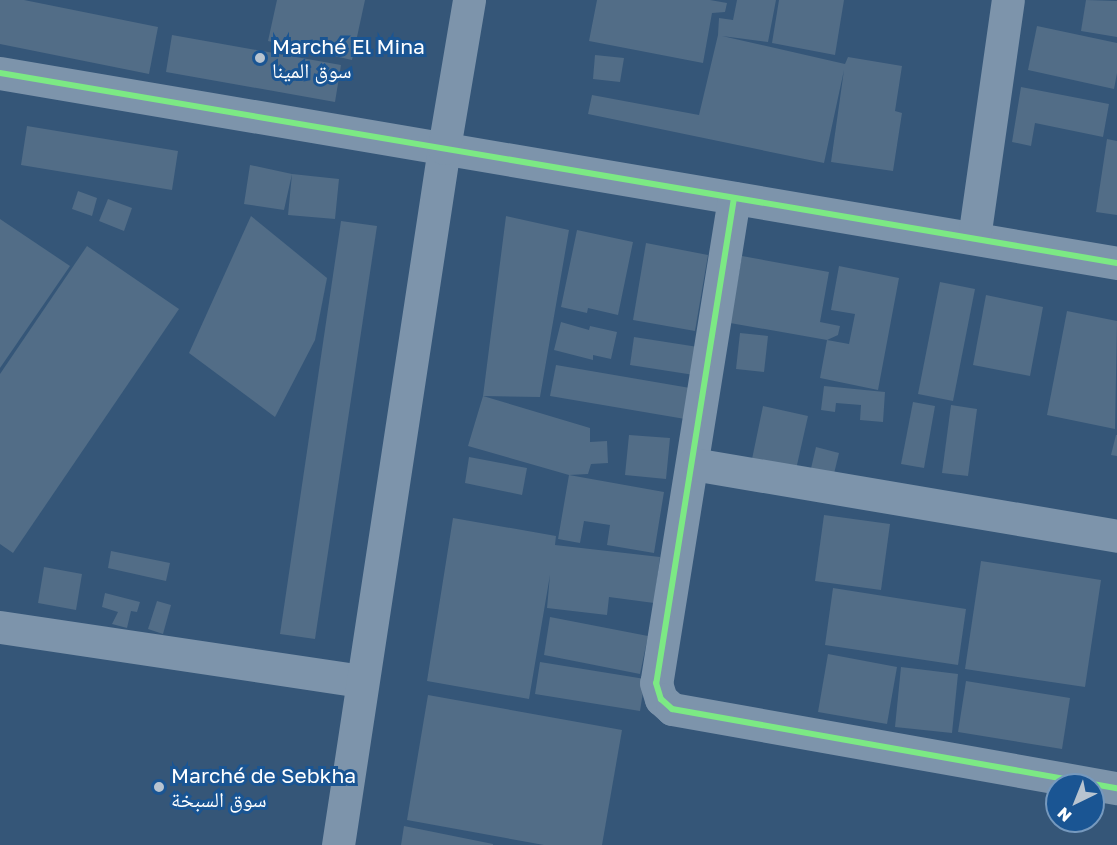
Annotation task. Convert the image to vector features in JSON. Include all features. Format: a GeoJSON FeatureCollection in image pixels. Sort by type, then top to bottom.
{"type":"FeatureCollection","features":[{"type":"Feature","properties":{"kind":"street"},"geometry":{"type":"LineString","coordinates":[[338,845],[444,148],[469,0]]}},
{"type":"Feature","properties":{"kind":"street"},"geometry":{"type":"LineString","coordinates":[[974,238],[1008,0]]}},
{"type":"Feature","properties":{"kind":"street"},"geometry":{"type":"LineString","coordinates":[[0,73],[1117,262]]}},
{"type":"Feature","properties":{"kind":"street"},"geometry":{"type":"LineString","coordinates":[[734,198],[656,683],[661,699],[672,709],[1117,788]]}},
{"type":"Feature","properties":{"kind":"street"},"geometry":{"type":"LineString","coordinates":[[693,464],[1117,536]]}},
{"type":"Feature","properties":{"kind":"street"},"geometry":{"type":"LineString","coordinates":[[0,627],[362,681]]}},
{"type":"Feature","properties":{"kind":"building"},"geometry":{"type":"Polygon","coordinates":[[[0,0],[24,0],[158,27],[149,74],[0,44],[0,0]]]}},
{"type":"Feature","properties":{"kind":"building"},"geometry":{"type":"Polygon","coordinates":[[[277,0],[365,0],[352,60],[268,41],[277,0]]]}},
{"type":"Feature","properties":{"kind":"building"},"geometry":{"type":"Polygon","coordinates":[[[597,0],[710,0],[727,3],[725,12],[712,13],[703,63],[589,41],[597,0]]]}},
{"type":"Feature","properties":{"kind":"building"},"geometry":{"type":"Polygon","coordinates":[[[737,0],[776,0],[768,42],[722,36],[845,64],[848,57],[902,66],[895,111],[902,113],[893,171],[831,162],[844,70],[824,163],[588,114],[592,95],[699,115],[718,35],[719,18],[733,20],[737,0]]]}},
{"type":"Feature","properties":{"kind":"building"},"geometry":{"type":"Polygon","coordinates":[[[779,0],[844,0],[835,55],[772,43],[779,0]]]}},
{"type":"Feature","properties":{"kind":"building"},"geometry":{"type":"Polygon","coordinates":[[[1086,0],[1117,1],[1117,37],[1081,31],[1086,0]]]}},
{"type":"Feature","properties":{"kind":"building"},"geometry":{"type":"Polygon","coordinates":[[[1037,26],[1117,43],[1117,73],[1114,89],[1028,70],[1037,26]]]}},
{"type":"Feature","properties":{"kind":"building"},"geometry":{"type":"Polygon","coordinates":[[[172,35],[341,65],[335,102],[166,72],[172,35]]]}},
{"type":"Feature","properties":{"kind":"building"},"geometry":{"type":"Polygon","coordinates":[[[595,55],[624,58],[620,82],[593,79],[595,55]]]}},
{"type":"Feature","properties":{"kind":"building"},"geometry":{"type":"Polygon","coordinates":[[[1021,87],[1109,104],[1103,137],[1035,123],[1031,146],[1012,142],[1021,87]]]}},
{"type":"Feature","properties":{"kind":"building"},"geometry":{"type":"Polygon","coordinates":[[[27,126],[178,151],[172,190],[21,165],[27,126]]]}},
{"type":"Feature","properties":{"kind":"building"},"geometry":{"type":"Polygon","coordinates":[[[1107,139],[1117,141],[1117,215],[1096,212],[1107,139]]]}},
{"type":"Feature","properties":{"kind":"building"},"geometry":{"type":"Polygon","coordinates":[[[250,165],[292,174],[284,210],[244,204],[250,165]]]}},
{"type":"Feature","properties":{"kind":"building"},"geometry":{"type":"Polygon","coordinates":[[[292,174],[339,179],[335,219],[288,215],[292,174]]]}},
{"type":"Feature","properties":{"kind":"building"},"geometry":{"type":"Polygon","coordinates":[[[78,191],[97,198],[92,216],[72,209],[78,191]]]}},
{"type":"Feature","properties":{"kind":"building"},"geometry":{"type":"Polygon","coordinates":[[[108,199],[132,208],[124,231],[99,221],[108,199]]]}},
{"type":"Feature","properties":{"kind":"building"},"geometry":{"type":"Polygon","coordinates":[[[251,216],[327,278],[315,340],[275,417],[189,353],[251,216]]]}},
{"type":"Feature","properties":{"kind":"building"},"geometry":{"type":"Polygon","coordinates":[[[506,216],[569,230],[540,397],[483,396],[506,216]]]}},
{"type":"Feature","properties":{"kind":"building"},"geometry":{"type":"Polygon","coordinates":[[[0,219],[70,266],[0,368],[0,219]]]}},
{"type":"Feature","properties":{"kind":"building"},"geometry":{"type":"Polygon","coordinates":[[[341,221],[377,226],[315,639],[280,634],[341,221]]]}},
{"type":"Feature","properties":{"kind":"building"},"geometry":{"type":"Polygon","coordinates":[[[577,230],[633,242],[618,315],[588,308],[587,313],[561,307],[577,230]]]}},
{"type":"Feature","properties":{"kind":"building"},"geometry":{"type":"Polygon","coordinates":[[[646,243],[708,255],[695,331],[633,320],[646,243]]]}},
{"type":"Feature","properties":{"kind":"building"},"geometry":{"type":"Polygon","coordinates":[[[87,246],[179,309],[13,553],[0,544],[0,374],[87,246]]]}},
{"type":"Feature","properties":{"kind":"building"},"geometry":{"type":"Polygon","coordinates":[[[742,256],[829,272],[820,322],[840,326],[838,335],[827,340],[730,323],[742,256]]]}},
{"type":"Feature","properties":{"kind":"building"},"geometry":{"type":"Polygon","coordinates":[[[839,266],[899,278],[878,390],[820,378],[827,340],[849,344],[855,314],[831,310],[839,266]]]}},
{"type":"Feature","properties":{"kind":"building"},"geometry":{"type":"Polygon","coordinates":[[[940,282],[975,289],[953,401],[918,394],[940,282]]]}},
{"type":"Feature","properties":{"kind":"building"},"geometry":{"type":"Polygon","coordinates":[[[986,295],[1043,307],[1030,376],[973,365],[986,295]]]}},
{"type":"Feature","properties":{"kind":"building"},"geometry":{"type":"Polygon","coordinates":[[[1067,311],[1117,321],[1115,429],[1047,415],[1067,311]]]}},
{"type":"Feature","properties":{"kind":"building"},"geometry":{"type":"Polygon","coordinates":[[[561,322],[589,330],[590,326],[617,332],[611,359],[593,355],[593,360],[554,350],[561,322]]]}},
{"type":"Feature","properties":{"kind":"building"},"geometry":{"type":"Polygon","coordinates":[[[740,333],[768,336],[764,372],[736,369],[740,333]]]}},
{"type":"Feature","properties":{"kind":"building"},"geometry":{"type":"Polygon","coordinates":[[[634,337],[698,347],[694,375],[630,365],[634,337]]]}},
{"type":"Feature","properties":{"kind":"building"},"geometry":{"type":"Polygon","coordinates":[[[556,365],[690,388],[685,419],[550,396],[556,365]]]}},
{"type":"Feature","properties":{"kind":"building"},"geometry":{"type":"Polygon","coordinates":[[[824,386],[885,392],[883,422],[860,420],[861,405],[836,403],[835,412],[821,410],[824,386]]]}},
{"type":"Feature","properties":{"kind":"building"},"geometry":{"type":"Polygon","coordinates":[[[483,396],[590,428],[590,442],[607,441],[608,463],[591,464],[588,474],[569,475],[468,446],[483,396]]]}},
{"type":"Feature","properties":{"kind":"building"},"geometry":{"type":"Polygon","coordinates":[[[913,402],[935,406],[924,468],[901,464],[913,402]]]}},
{"type":"Feature","properties":{"kind":"building"},"geometry":{"type":"Polygon","coordinates":[[[951,405],[977,409],[968,476],[942,473],[951,405]]]}},
{"type":"Feature","properties":{"kind":"building"},"geometry":{"type":"Polygon","coordinates":[[[763,406],[808,416],[795,474],[751,464],[763,406]]]}},
{"type":"Feature","properties":{"kind":"building"},"geometry":{"type":"Polygon","coordinates":[[[629,435],[670,438],[666,479],[625,475],[629,435]]]}},
{"type":"Feature","properties":{"kind":"building"},"geometry":{"type":"Polygon","coordinates":[[[1117,435],[1117,456],[1111,455],[1117,435]]]}},
{"type":"Feature","properties":{"kind":"building"},"geometry":{"type":"Polygon","coordinates":[[[816,447],[839,453],[832,482],[809,477],[816,447]]]}},
{"type":"Feature","properties":{"kind":"building"},"geometry":{"type":"Polygon","coordinates":[[[469,457],[527,468],[522,495],[465,483],[469,457]]]}},
{"type":"Feature","properties":{"kind":"building"},"geometry":{"type":"Polygon","coordinates":[[[569,475],[664,492],[654,553],[607,545],[610,525],[584,521],[580,543],[558,539],[569,475]]]}},
{"type":"Feature","properties":{"kind":"building"},"geometry":{"type":"Polygon","coordinates":[[[824,515],[890,524],[881,590],[815,581],[824,515]]]}},
{"type":"Feature","properties":{"kind":"building"},"geometry":{"type":"Polygon","coordinates":[[[453,518],[556,536],[555,545],[660,557],[654,603],[609,597],[607,615],[547,608],[550,575],[529,699],[427,681],[453,518]]]}},
{"type":"Feature","properties":{"kind":"building"},"geometry":{"type":"Polygon","coordinates":[[[111,551],[170,563],[166,581],[108,568],[111,551]]]}},
{"type":"Feature","properties":{"kind":"building"},"geometry":{"type":"Polygon","coordinates":[[[981,561],[1101,580],[1085,687],[965,669],[981,561]]]}},
{"type":"Feature","properties":{"kind":"building"},"geometry":{"type":"Polygon","coordinates":[[[44,567],[82,574],[76,610],[38,603],[44,567]]]}},
{"type":"Feature","properties":{"kind":"building"},"geometry":{"type":"Polygon","coordinates":[[[833,588],[966,609],[958,665],[825,645],[833,588]]]}},
{"type":"Feature","properties":{"kind":"building"},"geometry":{"type":"Polygon","coordinates":[[[105,593],[140,602],[137,612],[131,611],[127,628],[112,624],[118,612],[102,607],[105,593]]]}},
{"type":"Feature","properties":{"kind":"building"},"geometry":{"type":"Polygon","coordinates":[[[157,601],[171,605],[163,634],[148,629],[157,601]]]}},
{"type":"Feature","properties":{"kind":"building"},"geometry":{"type":"Polygon","coordinates":[[[550,617],[648,636],[640,674],[544,655],[550,617]]]}},
{"type":"Feature","properties":{"kind":"building"},"geometry":{"type":"Polygon","coordinates":[[[828,654],[897,667],[887,724],[818,712],[828,654]]]}},
{"type":"Feature","properties":{"kind":"building"},"geometry":{"type":"Polygon","coordinates":[[[540,662],[645,679],[640,711],[535,694],[540,662]]]}},
{"type":"Feature","properties":{"kind":"building"},"geometry":{"type":"Polygon","coordinates":[[[901,667],[958,674],[952,733],[895,727],[901,667]]]}},
{"type":"Feature","properties":{"kind":"building"},"geometry":{"type":"Polygon","coordinates":[[[966,681],[1070,698],[1062,749],[958,732],[966,681]]]}},
{"type":"Feature","properties":{"kind":"building"},"geometry":{"type":"Polygon","coordinates":[[[428,695],[622,730],[602,845],[544,845],[407,820],[428,695]]]}},
{"type":"Feature","properties":{"kind":"building"},"geometry":{"type":"Polygon","coordinates":[[[404,826],[493,844],[493,845],[401,845],[404,826]]]}},
{"type":"Feature","properties":{"kind":"cycle path"},"geometry":{"type":"LineString","coordinates":[[0,73],[1117,263]]}},
{"type":"Feature","properties":{"kind":"cycle path"},"geometry":{"type":"LineString","coordinates":[[734,198],[656,683],[661,699],[672,709],[1117,788]]}},
{"type":"Feature","properties":{"kind":"place","name":"Marché El Mina سوق المينا"},"geometry":{"type":"Point","coordinates":[260,58]}},
{"type":"Feature","properties":{"kind":"place","name":"Marché de Sebkha سوق السبخة"},"geometry":{"type":"Point","coordinates":[159,787]}}]}
